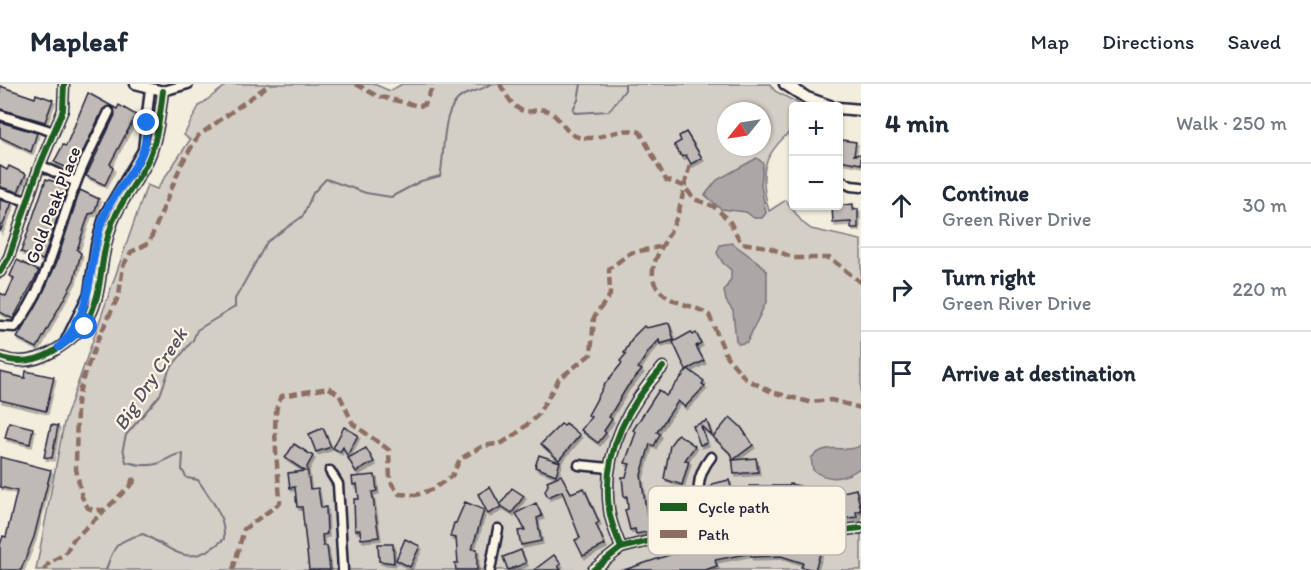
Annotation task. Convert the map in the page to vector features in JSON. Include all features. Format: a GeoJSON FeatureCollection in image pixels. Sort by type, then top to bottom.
{"type":"FeatureCollection","features":[{"type":"Feature","properties":{"kind":"street","name":"Gold Peak Place"},"geometry":{"type":"LineString","coordinates":[[0,272],[9,257],[40,165],[63,110],[64,84]]}},
{"type":"Feature","properties":{"kind":"street"},"geometry":{"type":"LineString","coordinates":[[135,84],[163,91],[188,84]]}},
{"type":"Feature","properties":{"kind":"street"},"geometry":{"type":"LineString","coordinates":[[785,84],[807,98],[818,102]]}},
{"type":"Feature","properties":{"kind":"street"},"geometry":{"type":"LineString","coordinates":[[59,347],[72,330],[89,293],[96,245],[105,214],[143,150],[150,89]]}},
{"type":"Feature","properties":{"kind":"street"},"geometry":{"type":"LineString","coordinates":[[0,357],[27,361],[59,347],[78,334],[91,316],[99,291],[109,233],[118,208],[149,157],[163,91]]}},
{"type":"Feature","properties":{"kind":"street"},"geometry":{"type":"LineString","coordinates":[[843,108],[861,110]]}},
{"type":"Feature","properties":{"kind":"street","name":"Gold Peak Place"},"geometry":{"type":"LineString","coordinates":[[0,326],[15,327],[24,316],[45,273],[76,182],[109,112]]}},
{"type":"Feature","properties":{"kind":"street"},"geometry":{"type":"LineString","coordinates":[[0,115],[54,132]]}},
{"type":"Feature","properties":{"kind":"street"},"geometry":{"type":"LineString","coordinates":[[40,165],[76,182]]}},
{"type":"Feature","properties":{"kind":"street"},"geometry":{"type":"LineString","coordinates":[[843,181],[851,186],[861,187]]}},
{"type":"Feature","properties":{"kind":"street"},"geometry":{"type":"LineString","coordinates":[[0,194],[27,201]]}},
{"type":"Feature","properties":{"kind":"street"},"geometry":{"type":"LineString","coordinates":[[621,548],[609,509],[609,468],[619,428],[640,392],[663,367]]}},
{"type":"Feature","properties":{"kind":"street"},"geometry":{"type":"LineString","coordinates":[[699,486],[701,470],[711,457]]}},
{"type":"Feature","properties":{"kind":"street"},"geometry":{"type":"LineString","coordinates":[[579,465],[609,468]]}},
{"type":"Feature","properties":{"kind":"street"},"geometry":{"type":"LineString","coordinates":[[330,471],[338,484],[343,570]]}},
{"type":"Feature","properties":{"kind":"street"},"geometry":{"type":"LineString","coordinates":[[846,530],[861,528]]}},
{"type":"Feature","properties":{"kind":"street"},"geometry":{"type":"LineString","coordinates":[[490,570],[498,529]]}},
{"type":"Feature","properties":{"kind":"street"},"geometry":{"type":"LineString","coordinates":[[593,570],[621,548],[648,541]]}},
{"type":"Feature","properties":{"kind":"shaded area"},"geometry":{"type":"Polygon","coordinates":[[[228,84],[374,84],[390,91],[402,84],[770,84],[775,91],[796,102],[789,102],[789,133],[771,153],[771,102],[717,102],[717,156],[769,156],[764,174],[764,185],[769,211],[786,200],[789,210],[793,210],[802,222],[811,229],[861,240],[861,570],[36,570],[64,423],[147,185],[157,189],[190,140],[184,135],[199,106],[228,84]]]}},
{"type":"Feature","properties":{"kind":"shaded area"},"geometry":{"type":"Polygon","coordinates":[[[757,158],[763,163],[761,185],[766,213],[762,218],[754,218],[746,212],[721,209],[705,195],[717,180],[757,158]]]}},
{"type":"Feature","properties":{"kind":"shaded area"},"geometry":{"type":"Polygon","coordinates":[[[732,243],[762,265],[767,272],[767,300],[747,342],[739,344],[736,341],[733,311],[726,301],[724,291],[731,279],[731,270],[717,253],[720,245],[732,243]]]}},
{"type":"Feature","properties":{"kind":"shaded area"},"geometry":{"type":"Polygon","coordinates":[[[861,445],[861,467],[849,474],[837,478],[819,474],[813,470],[811,458],[818,452],[831,448],[850,449],[861,445]]]}},
{"type":"Feature","properties":{"kind":"building"},"geometry":{"type":"Polygon","coordinates":[[[0,86],[35,98],[36,94],[53,100],[45,122],[0,109],[0,86]]]}},
{"type":"Feature","properties":{"kind":"building"},"geometry":{"type":"Polygon","coordinates":[[[88,93],[117,109],[119,105],[136,115],[110,164],[113,168],[105,185],[86,176],[115,115],[111,106],[103,109],[74,171],[54,162],[63,145],[66,146],[88,93]]]}},
{"type":"Feature","properties":{"kind":"building"},"geometry":{"type":"Polygon","coordinates":[[[0,122],[37,133],[31,152],[0,137],[0,122]]]}},
{"type":"Feature","properties":{"kind":"building"},"geometry":{"type":"Polygon","coordinates":[[[686,132],[702,158],[691,164],[686,155],[682,157],[674,145],[681,141],[679,136],[686,132]]]}},
{"type":"Feature","properties":{"kind":"building"},"geometry":{"type":"Polygon","coordinates":[[[843,140],[856,142],[854,155],[861,154],[861,164],[843,161],[843,140]]]}},
{"type":"Feature","properties":{"kind":"building"},"geometry":{"type":"Polygon","coordinates":[[[0,166],[7,170],[9,166],[26,174],[18,192],[0,187],[0,166]]]}},
{"type":"Feature","properties":{"kind":"building"},"geometry":{"type":"Polygon","coordinates":[[[46,179],[68,186],[43,260],[21,252],[46,179]]]}},
{"type":"Feature","properties":{"kind":"building"},"geometry":{"type":"Polygon","coordinates":[[[80,190],[99,199],[94,213],[89,214],[77,250],[81,253],[74,280],[37,348],[17,338],[41,297],[56,264],[80,190]]]}},
{"type":"Feature","properties":{"kind":"building"},"geometry":{"type":"Polygon","coordinates":[[[0,200],[12,203],[0,232],[0,200]]]}},
{"type":"Feature","properties":{"kind":"building"},"geometry":{"type":"Polygon","coordinates":[[[853,204],[853,210],[858,209],[858,228],[851,228],[851,222],[833,223],[832,210],[843,210],[843,205],[853,204]]]}},
{"type":"Feature","properties":{"kind":"building"},"geometry":{"type":"Polygon","coordinates":[[[17,260],[39,271],[13,319],[0,312],[0,293],[6,296],[14,278],[10,276],[17,260]]]}},
{"type":"Feature","properties":{"kind":"building"},"geometry":{"type":"Polygon","coordinates":[[[669,323],[674,340],[660,344],[659,340],[649,351],[638,368],[642,370],[627,387],[609,417],[612,419],[604,431],[606,433],[598,443],[581,430],[591,417],[588,415],[605,384],[622,363],[620,361],[626,354],[624,353],[634,336],[644,326],[646,328],[669,323]]]}},
{"type":"Feature","properties":{"kind":"building"},"geometry":{"type":"Polygon","coordinates":[[[691,332],[693,335],[696,333],[701,343],[696,346],[704,361],[686,370],[673,342],[691,332]]]}},
{"type":"Feature","properties":{"kind":"building"},"geometry":{"type":"Polygon","coordinates":[[[688,369],[704,381],[702,384],[705,386],[685,407],[678,401],[657,432],[660,434],[654,446],[650,444],[641,475],[648,517],[648,532],[636,534],[635,529],[630,530],[625,510],[628,509],[627,496],[624,497],[622,477],[626,477],[630,464],[625,463],[636,432],[633,430],[659,390],[666,396],[688,369]]]}},
{"type":"Feature","properties":{"kind":"building"},"geometry":{"type":"Polygon","coordinates":[[[26,371],[54,377],[46,411],[0,400],[0,372],[25,378],[26,371]]]}},
{"type":"Feature","properties":{"kind":"building"},"geometry":{"type":"Polygon","coordinates":[[[730,417],[741,427],[753,445],[733,460],[756,458],[758,472],[734,474],[732,455],[713,437],[730,417]]]}},
{"type":"Feature","properties":{"kind":"building"},"geometry":{"type":"Polygon","coordinates":[[[707,421],[712,436],[701,426],[707,443],[700,445],[693,426],[707,421]]]}},
{"type":"Feature","properties":{"kind":"building"},"geometry":{"type":"Polygon","coordinates":[[[9,422],[33,428],[30,444],[5,438],[9,422]]]}},
{"type":"Feature","properties":{"kind":"building"},"geometry":{"type":"Polygon","coordinates":[[[566,423],[580,435],[559,460],[541,444],[561,424],[564,426],[566,423]]]}},
{"type":"Feature","properties":{"kind":"building"},"geometry":{"type":"Polygon","coordinates":[[[51,425],[58,426],[52,458],[44,457],[51,425]]]}},
{"type":"Feature","properties":{"kind":"building"},"geometry":{"type":"Polygon","coordinates":[[[344,427],[358,435],[347,456],[343,447],[340,452],[333,448],[344,427]]]}},
{"type":"Feature","properties":{"kind":"building"},"geometry":{"type":"Polygon","coordinates":[[[323,428],[331,447],[316,452],[309,434],[323,428]]]}},
{"type":"Feature","properties":{"kind":"building"},"geometry":{"type":"Polygon","coordinates":[[[678,434],[695,446],[685,460],[689,461],[682,485],[664,479],[670,445],[678,434]]]}},
{"type":"Feature","properties":{"kind":"building"},"geometry":{"type":"Polygon","coordinates":[[[294,444],[313,456],[307,467],[310,489],[318,488],[321,508],[326,507],[327,534],[322,535],[323,546],[327,546],[330,570],[309,570],[302,507],[297,507],[295,487],[290,488],[288,473],[305,471],[285,458],[294,444]]]}},
{"type":"Feature","properties":{"kind":"building"},"geometry":{"type":"Polygon","coordinates":[[[366,448],[374,462],[356,472],[348,458],[366,448]]]}},
{"type":"Feature","properties":{"kind":"building"},"geometry":{"type":"Polygon","coordinates":[[[539,455],[560,462],[556,475],[535,467],[539,455]]]}},
{"type":"Feature","properties":{"kind":"building"},"geometry":{"type":"Polygon","coordinates":[[[0,457],[51,470],[34,537],[21,570],[0,570],[0,545],[3,536],[6,537],[17,491],[0,487],[0,457]]]}},
{"type":"Feature","properties":{"kind":"building"},"geometry":{"type":"Polygon","coordinates":[[[375,475],[377,491],[372,492],[379,537],[361,539],[360,530],[355,530],[354,499],[359,499],[357,484],[353,485],[352,477],[375,475]]]}},
{"type":"Feature","properties":{"kind":"building"},"geometry":{"type":"Polygon","coordinates":[[[561,475],[571,493],[584,488],[599,522],[596,524],[605,545],[583,556],[575,540],[580,538],[562,491],[548,497],[545,491],[547,481],[561,475]]]}},
{"type":"Feature","properties":{"kind":"building"},"geometry":{"type":"Polygon","coordinates":[[[729,480],[731,486],[713,486],[712,484],[729,480]]]}},
{"type":"Feature","properties":{"kind":"building"},"geometry":{"type":"Polygon","coordinates":[[[490,487],[501,507],[488,514],[478,494],[490,487]]]}},
{"type":"Feature","properties":{"kind":"building"},"geometry":{"type":"Polygon","coordinates":[[[512,488],[524,496],[512,513],[500,505],[512,488]]]}},
{"type":"Feature","properties":{"kind":"building"},"geometry":{"type":"Polygon","coordinates":[[[856,489],[861,510],[856,512],[857,517],[846,518],[846,491],[856,489]]]}},
{"type":"Feature","properties":{"kind":"building"},"geometry":{"type":"Polygon","coordinates":[[[465,502],[484,510],[472,549],[477,549],[477,570],[456,570],[455,563],[458,563],[456,538],[450,537],[454,523],[465,502]]]}},
{"type":"Feature","properties":{"kind":"building"},"geometry":{"type":"Polygon","coordinates":[[[536,503],[542,516],[537,518],[541,541],[521,545],[518,531],[525,530],[516,513],[536,503]]]}},
{"type":"Feature","properties":{"kind":"building"},"geometry":{"type":"Polygon","coordinates":[[[405,539],[420,546],[410,567],[396,560],[405,539]]]}},
{"type":"Feature","properties":{"kind":"building"},"geometry":{"type":"Polygon","coordinates":[[[378,544],[393,544],[394,563],[379,561],[378,544]]]}},
{"type":"Feature","properties":{"kind":"building"},"geometry":{"type":"Polygon","coordinates":[[[521,550],[526,563],[508,570],[503,557],[521,550]]]}},
{"type":"Feature","properties":{"kind":"building"},"geometry":{"type":"Polygon","coordinates":[[[554,555],[561,564],[558,566],[561,570],[534,570],[554,555]]]}},
{"type":"Feature","properties":{"kind":"building"},"geometry":{"type":"Polygon","coordinates":[[[669,555],[741,555],[715,560],[717,566],[705,570],[624,570],[669,555]]]}},
{"type":"Feature","properties":{"kind":"building"},"geometry":{"type":"Polygon","coordinates":[[[751,555],[820,555],[815,570],[801,567],[803,563],[781,556],[751,557],[751,555]]]}},
{"type":"Feature","properties":{"kind":"waterway","name":"Big Dry Creek"},"geometry":{"type":"LineString","coordinates":[[106,570],[114,549],[118,545],[127,539],[143,534],[174,551],[192,556],[201,554],[224,539],[220,515],[212,501],[198,480],[187,478],[182,470],[183,454],[156,464],[141,465],[126,462],[123,448],[126,435],[160,395],[169,370],[193,340],[197,330],[235,307],[235,299],[267,242],[303,216],[313,193],[326,179],[366,193],[391,197],[421,181],[440,176],[445,132],[451,110],[456,101],[464,95],[491,84]]}},
{"type":"Feature","properties":{"kind":"waterway","name":"Big Dry Creek"},"geometry":{"type":"LineString","coordinates":[[581,84],[578,100],[573,109],[575,113],[609,111],[625,90],[625,84]]}},
{"type":"Feature","properties":{"kind":"marked path"},"geometry":{"type":"LineString","coordinates":[[131,485],[132,480],[137,479],[105,510],[88,508],[82,497],[76,469],[77,403],[82,381],[119,295],[123,266],[131,252],[149,243],[181,165],[198,136],[270,84]]}},
{"type":"Feature","properties":{"kind":"marked path"},"geometry":{"type":"LineString","coordinates":[[356,84],[377,96],[419,106],[424,105],[434,84]]}},
{"type":"Feature","properties":{"kind":"marked path"},"geometry":{"type":"LineString","coordinates":[[500,84],[517,107],[529,112],[547,111],[554,115],[574,136],[592,138],[626,131],[640,132],[666,180],[684,186],[694,199],[713,206],[729,220],[741,243],[768,247],[794,258],[830,258],[861,283]]}},
{"type":"Feature","properties":{"kind":"marked path"},"geometry":{"type":"LineString","coordinates":[[690,165],[677,217],[654,266],[653,275],[660,291],[671,299],[709,315],[727,357],[746,379],[772,392],[809,402],[831,400],[861,408]]}},
{"type":"Feature","properties":{"kind":"marked path"},"geometry":{"type":"LineString","coordinates":[[233,570],[244,529],[280,503],[275,430],[278,404],[282,396],[329,388],[339,394],[353,424],[389,450],[390,481],[399,494],[416,495],[433,489],[452,476],[460,459],[483,446],[502,443],[537,416],[559,379],[591,354],[594,317],[610,295],[609,269],[630,253],[659,247]]}},
{"type":"Feature","properties":{"kind":"marked path"},"geometry":{"type":"LineString","coordinates":[[44,570],[50,562],[65,554],[73,540],[105,510]]}},
{"type":"Feature","properties":{"kind":"cycle path"},"geometry":{"type":"LineString","coordinates":[[0,272],[9,257],[38,170],[63,110],[64,84]]}},
{"type":"Feature","properties":{"kind":"cycle path"},"geometry":{"type":"LineString","coordinates":[[0,357],[20,361],[40,358],[72,338],[85,324],[98,294],[107,241],[113,221],[149,158],[157,130],[163,91]]}},
{"type":"Feature","properties":{"kind":"cycle path"},"geometry":{"type":"LineString","coordinates":[[621,548],[609,509],[609,469],[620,432],[628,415],[638,398],[663,367]]}},
{"type":"Feature","properties":{"kind":"cycle path"},"geometry":{"type":"LineString","coordinates":[[846,530],[861,528]]}},
{"type":"Feature","properties":{"kind":"cycle path"},"geometry":{"type":"LineString","coordinates":[[593,570],[621,548],[648,541]]}},
{"type":"Feature","properties":{"kind":"route"},"geometry":{"type":"LineString","coordinates":[[85,327],[59,347],[68,338],[85,306],[92,282],[101,224],[110,202],[143,150],[147,123]]}}]}
